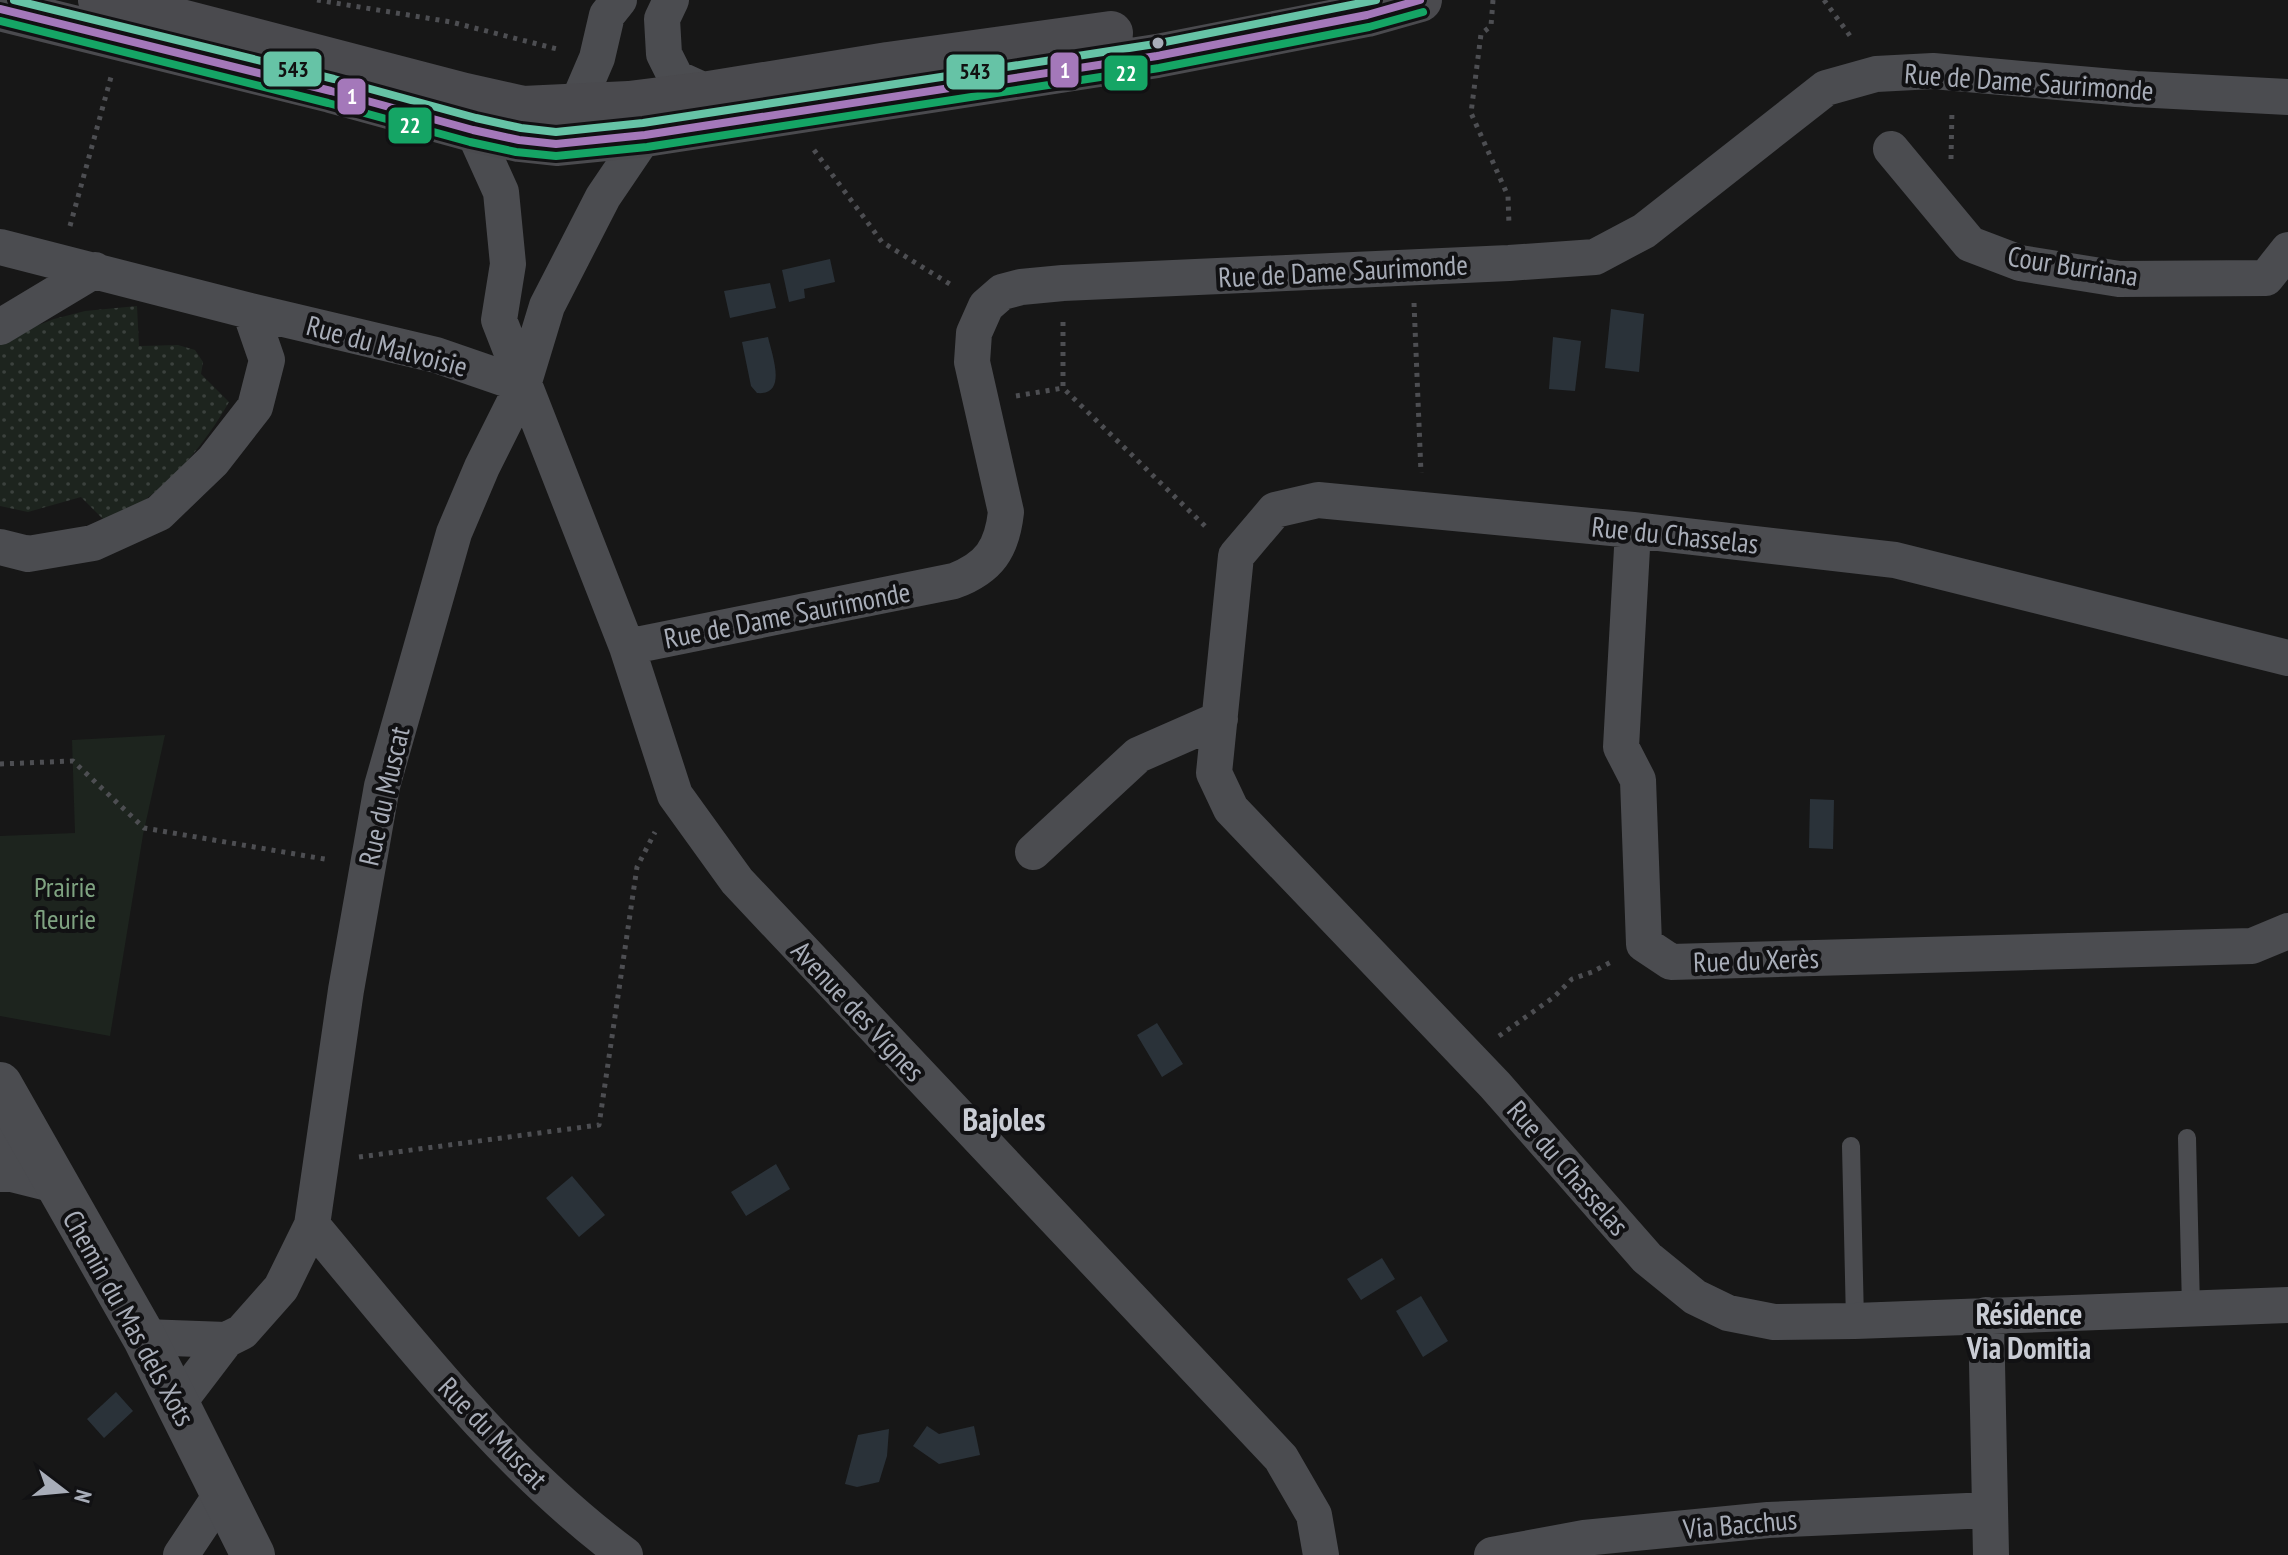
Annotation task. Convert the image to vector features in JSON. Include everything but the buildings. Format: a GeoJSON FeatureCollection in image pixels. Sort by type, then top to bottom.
{"type":"FeatureCollection","features":[{"type":"Feature","properties":{"kind":"main road"},"geometry":{"type":"LineString","coordinates":[[100,0],[523,108],[576,107],[709,93],[1153,27],[1294,0]]}},
{"type":"Feature","properties":{"kind":"main road"},"geometry":{"type":"LineString","coordinates":[[0,9],[331,91],[473,130],[556,144],[645,135],[1157,56],[1367,15],[1420,0]]}},
{"type":"Feature","properties":{"kind":"street"},"geometry":{"type":"LineString","coordinates":[[576,107],[597,58],[607,15],[619,0]]}},
{"type":"Feature","properties":{"kind":"street"},"geometry":{"type":"LineString","coordinates":[[671,0],[662,19],[664,54],[676,78],[709,93]]}},
{"type":"Feature","properties":{"kind":"street","name":"Rue de Dame Saurimonde"},"geometry":{"type":"LineString","coordinates":[[627,647],[954,581],[975,573],[994,554],[1004,534],[1006,512],[972,362],[974,333],[986,306],[1002,292],[1011,289],[1063,283],[1595,257],[1644,231],[1826,88],[1876,74],[1933,71],[2136,89],[2288,97]]}},
{"type":"Feature","properties":{"kind":"street","name":"Avenue des Vignes"},"geometry":{"type":"LineString","coordinates":[[473,130],[501,192],[508,264],[499,320],[627,647],[675,795],[737,881],[1281,1458],[1314,1515],[1321,1555]]}},
{"type":"Feature","properties":{"kind":"street"},"geometry":{"type":"LineString","coordinates":[[523,385],[547,306],[603,197],[645,135]]}},
{"type":"Feature","properties":{"kind":"street","name":"Cour Burriana"},"geometry":{"type":"LineString","coordinates":[[1891,149],[1970,244],[2020,263],[2119,279],[2266,278],[2288,250]]}},
{"type":"Feature","properties":{"kind":"street","name":"Rue du Malvoisie"},"geometry":{"type":"LineString","coordinates":[[0,247],[436,355],[523,385]]}},
{"type":"Feature","properties":{"kind":"street"},"geometry":{"type":"LineString","coordinates":[[0,327],[95,270]]}},
{"type":"Feature","properties":{"kind":"street","name":"Rue du Malvoisie"},"geometry":{"type":"LineString","coordinates":[[0,547],[28,554],[93,543],[159,513],[213,461],[255,407],[267,360],[250,311]]}},
{"type":"Feature","properties":{"kind":"street","name":"Rue du Muscat"},"geometry":{"type":"LineString","coordinates":[[178,1403],[226,1340],[242,1332],[281,1288],[312,1225],[382,786],[454,533],[482,467],[523,385]]}},
{"type":"Feature","properties":{"kind":"street","name":"Rue du Chasselas"},"geometry":{"type":"LineString","coordinates":[[1855,1321],[1774,1322],[1728,1313],[1695,1297],[1647,1258],[1469,1058],[1231,809],[1214,773],[1236,556],[1275,510],[1318,500],[1633,530],[1895,560],[2288,658]]}},
{"type":"Feature","properties":{"kind":"street"},"geometry":{"type":"LineString","coordinates":[[1633,530],[1621,747],[1638,780],[1644,944]]}},
{"type":"Feature","properties":{"kind":"street"},"geometry":{"type":"LineString","coordinates":[[1033,852],[1138,755],[1220,719]]}},
{"type":"Feature","properties":{"kind":"street","name":"Rue du Xerès"},"geometry":{"type":"LineString","coordinates":[[1644,944],[1671,962],[2252,946],[2288,931]]}},
{"type":"Feature","properties":{"kind":"street","name":"Chemin du Mas dels Xots"},"geometry":{"type":"LineString","coordinates":[[6,1111],[56,1185],[144,1337],[223,1492],[243,1552]]}},
{"type":"Feature","properties":{"kind":"street"},"geometry":{"type":"LineString","coordinates":[[0,1174],[56,1185]]}},
{"type":"Feature","properties":{"kind":"street","name":"Rue du Muscat"},"geometry":{"type":"LineString","coordinates":[[312,1225],[473,1416],[579,1521],[625,1555]]}},
{"type":"Feature","properties":{"kind":"street"},"geometry":{"type":"LineString","coordinates":[[1855,1321],[2288,1305]]}},
{"type":"Feature","properties":{"kind":"street"},"geometry":{"type":"LineString","coordinates":[[1986,1315],[1991,1555]]}},
{"type":"Feature","properties":{"kind":"street"},"geometry":{"type":"LineString","coordinates":[[144,1337],[226,1340]]}},
{"type":"Feature","properties":{"kind":"street"},"geometry":{"type":"LineString","coordinates":[[181,1555],[223,1492]]}},
{"type":"Feature","properties":{"kind":"street","name":"Via Bacchus"},"geometry":{"type":"LineString","coordinates":[[1492,1555],[1584,1538],[1768,1520],[1989,1510]]}},
{"type":"Feature","properties":{"kind":"lane"},"geometry":{"type":"LineString","coordinates":[[2187,1138],[2191,1308]]}},
{"type":"Feature","properties":{"kind":"lane"},"geometry":{"type":"LineString","coordinates":[[1851,1146],[1855,1321]]}},
{"type":"Feature","properties":{"kind":"path"},"geometry":{"type":"LineString","coordinates":[[317,0],[451,22],[597,58]]}},
{"type":"Feature","properties":{"kind":"path"},"geometry":{"type":"LineString","coordinates":[[1493,0],[1491,26],[1481,34],[1471,113],[1508,196],[1509,263]]}},
{"type":"Feature","properties":{"kind":"path"},"geometry":{"type":"LineString","coordinates":[[1824,0],[1845,30]]}},
{"type":"Feature","properties":{"kind":"path"},"geometry":{"type":"LineString","coordinates":[[60,261],[121,41]]}},
{"type":"Feature","properties":{"kind":"path"},"geometry":{"type":"LineString","coordinates":[[787,114],[882,242],[986,306]]}},
{"type":"Feature","properties":{"kind":"path"},"geometry":{"type":"LineString","coordinates":[[1413,267],[1423,510]]}},
{"type":"Feature","properties":{"kind":"path"},"geometry":{"type":"LineString","coordinates":[[1063,283],[1063,388],[1236,556]]}},
{"type":"Feature","properties":{"kind":"path"},"geometry":{"type":"LineString","coordinates":[[0,764],[73,761],[144,828],[368,867]]}},
{"type":"Feature","properties":{"kind":"path"},"geometry":{"type":"LineString","coordinates":[[321,1162],[599,1125],[637,867],[675,795]]}},
{"type":"Feature","properties":{"kind":"path"},"geometry":{"type":"LineString","coordinates":[[1469,1058],[1554,997],[1572,979],[1592,972],[1644,944]]}},
{"type":"Feature","properties":{"kind":"green space"},"geometry":{"type":"Polygon","coordinates":[[[137,306],[139,346],[178,345],[195,350],[203,362],[201,374],[229,402],[218,420],[192,456],[161,487],[144,501],[106,522],[81,497],[28,512],[0,506],[0,340],[54,319],[85,311],[137,306]]]}},
{"type":"Feature","properties":{"kind":"green space","name":"Prairie fleurie"},"geometry":{"type":"Polygon","coordinates":[[[165,735],[143,835],[110,1036],[0,1016],[0,836],[75,833],[72,740],[165,735]]]}},
{"type":"Feature","properties":{"kind":"shaded area"},"geometry":{"type":"Polygon","coordinates":[[[830,259],[835,282],[804,289],[805,298],[789,302],[782,270],[830,259]]]}},
{"type":"Feature","properties":{"kind":"shaded area"},"geometry":{"type":"Polygon","coordinates":[[[770,283],[776,308],[730,318],[724,291],[770,283]]]}},
{"type":"Feature","properties":{"kind":"shaded area"},"geometry":{"type":"Polygon","coordinates":[[[1611,309],[1644,314],[1639,372],[1605,368],[1611,309]]]}},
{"type":"Feature","properties":{"kind":"shaded area"},"geometry":{"type":"Polygon","coordinates":[[[768,337],[775,381],[767,392],[757,393],[751,386],[742,342],[768,337]]]}},
{"type":"Feature","properties":{"kind":"shaded area"},"geometry":{"type":"Polygon","coordinates":[[[1553,337],[1581,341],[1575,391],[1549,389],[1553,337]]]}},
{"type":"Feature","properties":{"kind":"shaded area"},"geometry":{"type":"Polygon","coordinates":[[[1810,799],[1834,800],[1833,849],[1809,848],[1810,799]]]}},
{"type":"Feature","properties":{"kind":"shaded area"},"geometry":{"type":"Polygon","coordinates":[[[1157,1023],[1183,1064],[1162,1077],[1137,1035],[1157,1023]]]}},
{"type":"Feature","properties":{"kind":"shaded area"},"geometry":{"type":"Polygon","coordinates":[[[776,1164],[790,1189],[746,1216],[731,1192],[776,1164]]]}},
{"type":"Feature","properties":{"kind":"shaded area"},"geometry":{"type":"Polygon","coordinates":[[[572,1176],[605,1215],[579,1237],[546,1198],[572,1176]]]}},
{"type":"Feature","properties":{"kind":"shaded area"},"geometry":{"type":"Polygon","coordinates":[[[1382,1258],[1395,1279],[1361,1300],[1347,1279],[1382,1258]]]}},
{"type":"Feature","properties":{"kind":"shaded area"},"geometry":{"type":"Polygon","coordinates":[[[1421,1296],[1448,1341],[1423,1357],[1396,1311],[1421,1296]]]}},
{"type":"Feature","properties":{"kind":"shaded area"},"geometry":{"type":"Polygon","coordinates":[[[116,1392],[133,1411],[104,1438],[87,1419],[116,1392]]]}},
{"type":"Feature","properties":{"kind":"shaded area"},"geometry":{"type":"Polygon","coordinates":[[[927,1426],[939,1434],[974,1426],[980,1455],[939,1464],[913,1446],[927,1426]]]}},
{"type":"Feature","properties":{"kind":"shaded area"},"geometry":{"type":"Polygon","coordinates":[[[889,1429],[887,1456],[879,1482],[857,1487],[845,1484],[858,1435],[889,1429]]]}},
{"type":"Feature","properties":{"kind":"transit line","name":"543"},"geometry":{"type":"LineString","coordinates":[[14,0],[334,79],[476,118],[556,132],[643,123],[1155,44],[1376,0]]}},
{"type":"Feature","properties":{"kind":"transit line","name":"1"},"geometry":{"type":"LineString","coordinates":[[0,9],[331,91],[473,130],[556,144],[645,135],[1157,56],[1367,15],[1420,0]]}},
{"type":"Feature","properties":{"kind":"transit line","name":"22"},"geometry":{"type":"LineString","coordinates":[[0,21],[470,142],[516,152],[556,156],[647,147],[1159,68],[1369,27],[1423,12]]}},
{"type":"Feature","properties":{"kind":"district","name":"Bajoles"},"geometry":{"type":"Point","coordinates":[1004,1120]}},
{"type":"Feature","properties":{"kind":"district","name":"Résidence Via Domitia"},"geometry":{"type":"Point","coordinates":[2029,1332]}}]}
